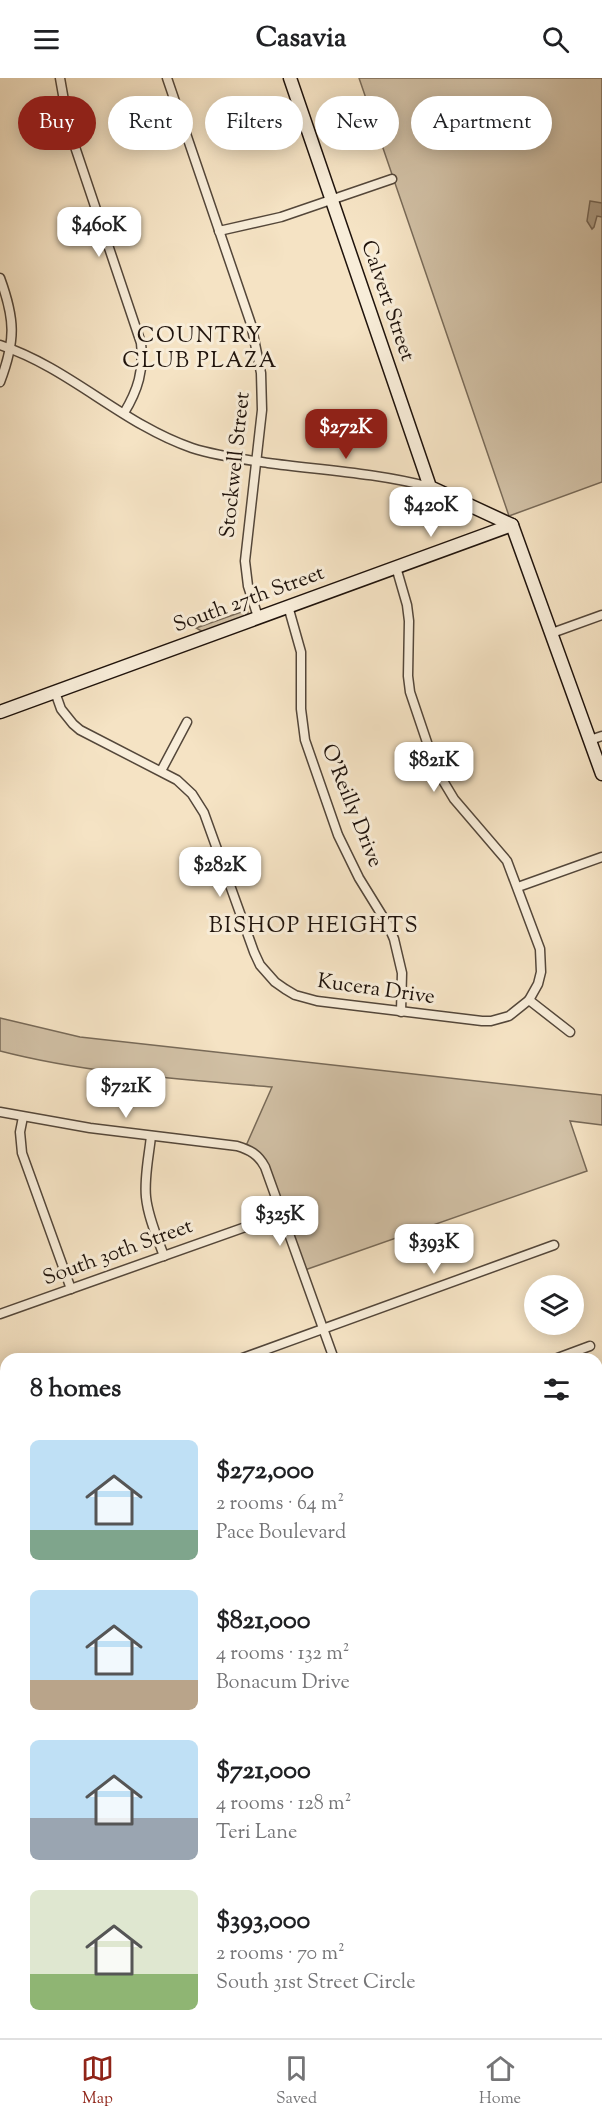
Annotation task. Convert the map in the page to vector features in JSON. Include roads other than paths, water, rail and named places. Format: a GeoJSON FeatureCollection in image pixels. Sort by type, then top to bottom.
{"type":"FeatureCollection","features":[{"type":"Feature","properties":{"kind":"street"},"geometry":{"type":"LineString","coordinates":[[60,78],[69,129],[141,343],[142,365],[139,384],[124,413]]}},
{"type":"Feature","properties":{"kind":"street","name":"Stockwell Street"},"geometry":{"type":"LineString","coordinates":[[167,78],[251,324],[259,361],[262,410],[245,561],[248,586],[258,617]]}},
{"type":"Feature","properties":{"kind":"street","name":"Calvert Street"},"geometry":{"type":"LineString","coordinates":[[290,78],[430,487]]}},
{"type":"Feature","properties":{"kind":"street"},"geometry":{"type":"LineString","coordinates":[[219,231],[264,222],[392,179]]}},
{"type":"Feature","properties":{"kind":"street"},"geometry":{"type":"LineString","coordinates":[[0,279],[9,303],[12,322],[5,346],[0,382]]}},
{"type":"Feature","properties":{"kind":"street"},"geometry":{"type":"LineString","coordinates":[[5,346],[49,366],[160,434],[190,447],[219,455],[430,487],[512,525],[552,633],[596,738],[602,774]]}},
{"type":"Feature","properties":{"kind":"street"},"geometry":{"type":"LineString","coordinates":[[477,510],[486,518],[488,524],[479,537]]}},
{"type":"Feature","properties":{"kind":"street","name":"South 27th Street"},"geometry":{"type":"LineString","coordinates":[[0,712],[512,525]]}},
{"type":"Feature","properties":{"kind":"street"},"geometry":{"type":"LineString","coordinates":[[396,567],[404,589],[409,621],[407,660],[410,692],[436,769],[453,799],[507,861],[518,887],[542,961],[538,984],[529,1000],[570,1032]]}},
{"type":"Feature","properties":{"kind":"street","name":"O'Reilly Drive"},"geometry":{"type":"LineString","coordinates":[[288,606],[301,651],[301,715],[305,740],[338,835],[394,939],[402,973],[401,1012]]}},
{"type":"Feature","properties":{"kind":"street"},"geometry":{"type":"LineString","coordinates":[[552,633],[602,615]]}},
{"type":"Feature","properties":{"kind":"street","name":"Kucera Drive"},"geometry":{"type":"LineString","coordinates":[[55,692],[66,717],[80,730],[161,771],[184,786],[199,803],[254,952],[267,974],[285,989],[306,999],[491,1021],[509,1016],[529,1000]]}},
{"type":"Feature","properties":{"kind":"street"},"geometry":{"type":"LineString","coordinates":[[161,771],[187,722]]}},
{"type":"Feature","properties":{"kind":"street"},"geometry":{"type":"LineString","coordinates":[[518,887],[602,856]]}},
{"type":"Feature","properties":{"kind":"street"},"geometry":{"type":"LineString","coordinates":[[0,1112],[151,1136],[230,1145],[253,1152],[261,1159],[332,1353]]}},
{"type":"Feature","properties":{"kind":"street"},"geometry":{"type":"LineString","coordinates":[[23,1117],[20,1132],[22,1153],[70,1289]]}},
{"type":"Feature","properties":{"kind":"street"},"geometry":{"type":"LineString","coordinates":[[151,1136],[145,1185],[146,1199],[164,1256]]}},
{"type":"Feature","properties":{"kind":"street","name":"South 30th Street"},"geometry":{"type":"LineString","coordinates":[[0,1314],[282,1214]]}},
{"type":"Feature","properties":{"kind":"street"},"geometry":{"type":"LineString","coordinates":[[257,1353],[554,1245]]}},
{"type":"Feature","properties":{"kind":"street"},"geometry":{"type":"LineString","coordinates":[[571,1353],[590,1346]]}},
{"type":"Feature","properties":{"kind":"district","name":"COUNTRY CLUB PLAZA"},"geometry":{"type":"Point","coordinates":[200,350]}},
{"type":"Feature","properties":{"kind":"district","name":"BISHOP HEIGHTS"},"geometry":{"type":"Point","coordinates":[314,927]}}]}
